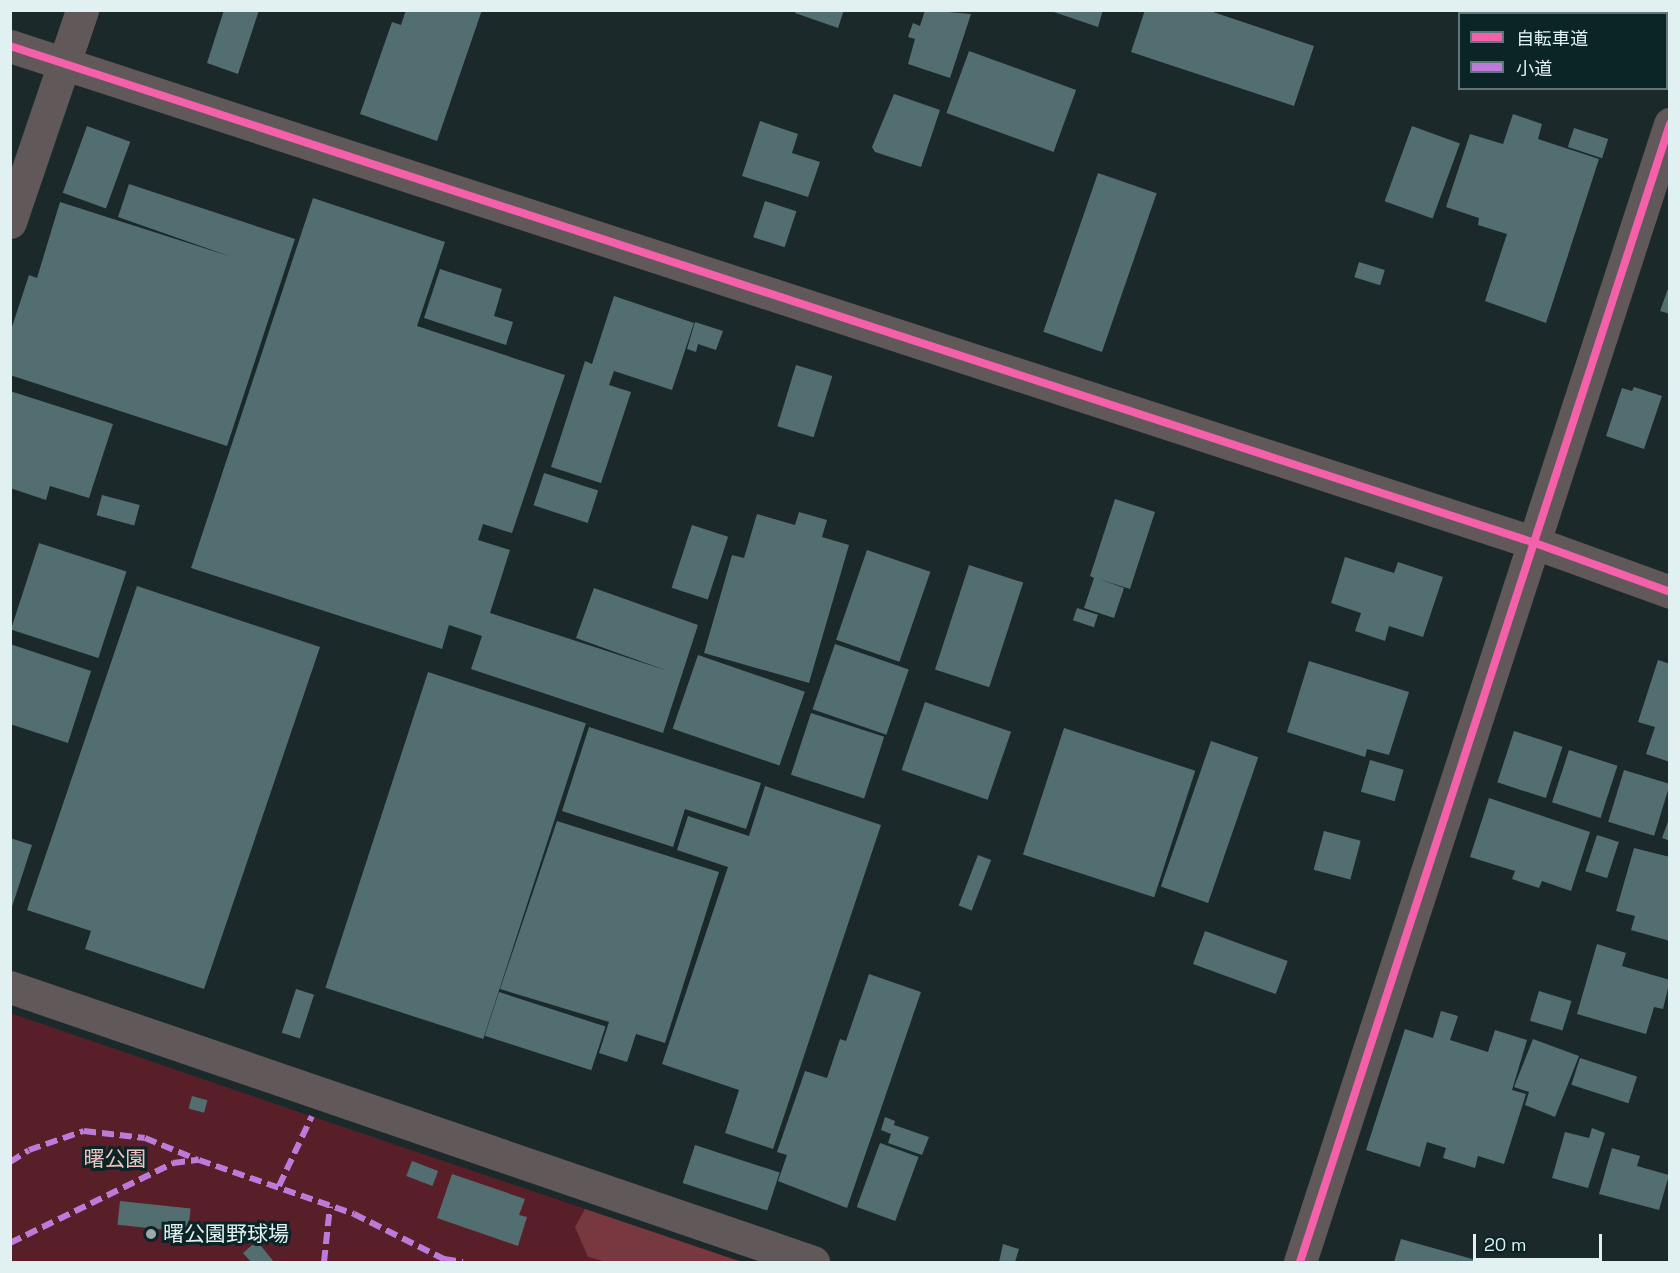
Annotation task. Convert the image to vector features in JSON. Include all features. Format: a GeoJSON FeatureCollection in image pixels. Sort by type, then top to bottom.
{"type":"FeatureCollection","features":[{"type":"Feature","properties":{"kind":"street"},"geometry":{"type":"LineString","coordinates":[[10,222],[82,10]]}},
{"type":"Feature","properties":{"kind":"street"},"geometry":{"type":"LineString","coordinates":[[10,45],[1535,543],[1670,592]]}},
{"type":"Feature","properties":{"kind":"street"},"geometry":{"type":"LineString","coordinates":[[1300,1263],[1670,124]]}},
{"type":"Feature","properties":{"kind":"street"},"geometry":{"type":"LineString","coordinates":[[10,987],[813,1263]]}},
{"type":"Feature","properties":{"kind":"green space","name":"曙公園"},"geometry":{"type":"Polygon","coordinates":[[[10,1013],[290,1109],[742,1262],[11,1262],[10,1013]]]}},
{"type":"Feature","properties":{"kind":"shaded area"},"geometry":{"type":"Polygon","coordinates":[[[585,1209],[742,1262],[607,1262],[588,1257],[575,1227],[585,1209]]]}},
{"type":"Feature","properties":{"kind":"building"},"geometry":{"type":"Polygon","coordinates":[[[224,10],[259,10],[238,74],[207,63],[224,10]]]}},
{"type":"Feature","properties":{"kind":"building"},"geometry":{"type":"Polygon","coordinates":[[[406,10],[482,10],[437,141],[360,114],[392,22],[401,25],[406,10]]]}},
{"type":"Feature","properties":{"kind":"building"},"geometry":{"type":"Polygon","coordinates":[[[796,10],[844,10],[838,28],[795,13],[796,10]]]}},
{"type":"Feature","properties":{"kind":"building"},"geometry":{"type":"Polygon","coordinates":[[[925,10],[971,14],[950,78],[908,64],[915,39],[908,37],[913,23],[920,26],[925,10]]]}},
{"type":"Feature","properties":{"kind":"building"},"geometry":{"type":"Polygon","coordinates":[[[1048,10],[1103,10],[1098,27],[1048,10]]]}},
{"type":"Feature","properties":{"kind":"building"},"geometry":{"type":"Polygon","coordinates":[[[1145,10],[1207,10],[1314,46],[1294,106],[1131,52],[1145,10]]]}},
{"type":"Feature","properties":{"kind":"building"},"geometry":{"type":"Polygon","coordinates":[[[1562,10],[1631,10],[1596,12],[1562,12],[1562,10]]]}},
{"type":"Feature","properties":{"kind":"building"},"geometry":{"type":"Polygon","coordinates":[[[969,51],[1076,90],[1054,152],[946,113],[969,51]]]}},
{"type":"Feature","properties":{"kind":"building"},"geometry":{"type":"Polygon","coordinates":[[[894,94],[940,110],[921,167],[875,152],[872,147],[894,94]]]}},
{"type":"Feature","properties":{"kind":"building"},"geometry":{"type":"Polygon","coordinates":[[[1513,114],[1542,124],[1538,139],[1599,159],[1546,323],[1485,301],[1507,234],[1478,225],[1479,218],[1446,207],[1470,134],[1503,144],[1513,114]]]}},
{"type":"Feature","properties":{"kind":"building"},"geometry":{"type":"Polygon","coordinates":[[[760,121],[798,134],[792,153],[820,162],[808,197],[742,176],[760,121]]]}},
{"type":"Feature","properties":{"kind":"building"},"geometry":{"type":"Polygon","coordinates":[[[87,126],[130,142],[106,208],[63,193],[87,126]]]}},
{"type":"Feature","properties":{"kind":"building"},"geometry":{"type":"Polygon","coordinates":[[[1412,126],[1460,143],[1433,219],[1385,201],[1412,126]]]}},
{"type":"Feature","properties":{"kind":"building"},"geometry":{"type":"Polygon","coordinates":[[[1574,128],[1608,139],[1602,158],[1568,147],[1574,128]]]}},
{"type":"Feature","properties":{"kind":"building"},"geometry":{"type":"Polygon","coordinates":[[[1098,173],[1157,193],[1102,352],[1043,332],[1098,173]]]}},
{"type":"Feature","properties":{"kind":"building"},"geometry":{"type":"Polygon","coordinates":[[[129,184],[295,239],[227,446],[10,375],[10,333],[29,275],[37,278],[60,202],[232,257],[118,217],[129,184]]]}},
{"type":"Feature","properties":{"kind":"building"},"geometry":{"type":"Polygon","coordinates":[[[313,198],[445,242],[417,326],[565,375],[512,533],[483,524],[478,540],[510,550],[490,613],[668,671],[576,638],[594,588],[698,625],[663,733],[471,669],[482,636],[449,625],[442,649],[191,568],[313,198]]]}},
{"type":"Feature","properties":{"kind":"building"},"geometry":{"type":"Polygon","coordinates":[[[765,201],[796,211],[785,247],[753,237],[765,201]]]}},
{"type":"Feature","properties":{"kind":"building"},"geometry":{"type":"Polygon","coordinates":[[[1359,262],[1385,270],[1380,285],[1354,277],[1359,262]]]}},
{"type":"Feature","properties":{"kind":"building"},"geometry":{"type":"Polygon","coordinates":[[[440,269],[502,289],[494,316],[513,322],[506,345],[424,318],[440,269]]]}},
{"type":"Feature","properties":{"kind":"building"},"geometry":{"type":"Polygon","coordinates":[[[1670,286],[1670,314],[1660,311],[1670,286]]]}},
{"type":"Feature","properties":{"kind":"building"},"geometry":{"type":"Polygon","coordinates":[[[614,296],[694,323],[672,390],[614,371],[609,385],[631,392],[601,483],[551,467],[585,361],[592,364],[614,296]]]}},
{"type":"Feature","properties":{"kind":"building"},"geometry":{"type":"Polygon","coordinates":[[[695,322],[723,331],[716,350],[698,344],[696,352],[687,349],[695,322]]]}},
{"type":"Feature","properties":{"kind":"building"},"geometry":{"type":"Polygon","coordinates":[[[796,365],[832,376],[814,437],[777,426],[796,365]]]}},
{"type":"Feature","properties":{"kind":"building"},"geometry":{"type":"Polygon","coordinates":[[[1634,387],[1662,396],[1644,449],[1606,436],[1622,388],[1632,391],[1634,387]]]}},
{"type":"Feature","properties":{"kind":"building"},"geometry":{"type":"Polygon","coordinates":[[[10,391],[113,424],[89,498],[50,486],[46,500],[10,488],[10,391]]]}},
{"type":"Feature","properties":{"kind":"building"},"geometry":{"type":"Polygon","coordinates":[[[544,473],[598,491],[588,523],[533,505],[544,473]]]}},
{"type":"Feature","properties":{"kind":"building"},"geometry":{"type":"Polygon","coordinates":[[[102,495],[140,505],[134,525],[97,515],[102,495]]]}},
{"type":"Feature","properties":{"kind":"building"},"geometry":{"type":"Polygon","coordinates":[[[1115,499],[1155,512],[1130,589],[1099,579],[1124,588],[1114,618],[1084,608],[1094,578],[1090,576],[1115,499]]]}},
{"type":"Feature","properties":{"kind":"building"},"geometry":{"type":"Polygon","coordinates":[[[799,512],[827,520],[822,537],[849,545],[809,683],[704,653],[732,555],[744,558],[757,514],[795,525],[799,512]]]}},
{"type":"Feature","properties":{"kind":"building"},"geometry":{"type":"Polygon","coordinates":[[[692,525],[728,537],[708,600],[672,588],[692,525]]]}},
{"type":"Feature","properties":{"kind":"building"},"geometry":{"type":"Polygon","coordinates":[[[39,543],[126,571],[98,658],[11,630],[39,543]]]}},
{"type":"Feature","properties":{"kind":"building"},"geometry":{"type":"Polygon","coordinates":[[[867,550],[930,572],[899,662],[836,640],[867,550]]]}},
{"type":"Feature","properties":{"kind":"building"},"geometry":{"type":"Polygon","coordinates":[[[1345,557],[1394,573],[1398,562],[1443,577],[1423,637],[1389,626],[1385,641],[1355,631],[1361,613],[1331,603],[1345,557]]]}},
{"type":"Feature","properties":{"kind":"building"},"geometry":{"type":"Polygon","coordinates":[[[969,565],[1023,583],[989,687],[935,670],[969,565]]]}},
{"type":"Feature","properties":{"kind":"building"},"geometry":{"type":"Polygon","coordinates":[[[137,586],[320,647],[204,989],[85,949],[91,931],[27,910],[137,586]]]}},
{"type":"Feature","properties":{"kind":"building"},"geometry":{"type":"Polygon","coordinates":[[[1077,608],[1098,615],[1094,627],[1073,620],[1077,608]]]}},
{"type":"Feature","properties":{"kind":"building"},"geometry":{"type":"Polygon","coordinates":[[[10,644],[91,671],[68,743],[10,724],[10,644]]]}},
{"type":"Feature","properties":{"kind":"building"},"geometry":{"type":"Polygon","coordinates":[[[835,644],[909,669],[886,735],[813,709],[835,644]]]}},
{"type":"Feature","properties":{"kind":"building"},"geometry":{"type":"Polygon","coordinates":[[[698,655],[805,692],[779,766],[673,729],[698,655]]]}},
{"type":"Feature","properties":{"kind":"building"},"geometry":{"type":"Polygon","coordinates":[[[1658,660],[1670,664],[1670,762],[1646,754],[1655,727],[1638,722],[1658,660]]]}},
{"type":"Feature","properties":{"kind":"building"},"geometry":{"type":"Polygon","coordinates":[[[1309,661],[1409,692],[1389,755],[1367,749],[1365,757],[1287,732],[1309,661]]]}},
{"type":"Feature","properties":{"kind":"building"},"geometry":{"type":"Polygon","coordinates":[[[428,672],[586,723],[483,1039],[325,988],[428,672]]]}},
{"type":"Feature","properties":{"kind":"building"},"geometry":{"type":"Polygon","coordinates":[[[925,702],[1011,732],[988,800],[902,770],[925,702]]]}},
{"type":"Feature","properties":{"kind":"building"},"geometry":{"type":"Polygon","coordinates":[[[811,713],[884,737],[864,799],[791,775],[811,713]]]}},
{"type":"Feature","properties":{"kind":"building"},"geometry":{"type":"Polygon","coordinates":[[[589,727],[761,783],[746,829],[685,809],[673,847],[562,811],[589,727]]]}},
{"type":"Feature","properties":{"kind":"building"},"geometry":{"type":"Polygon","coordinates":[[[1064,728],[1195,771],[1154,897],[1023,854],[1064,728]]]}},
{"type":"Feature","properties":{"kind":"building"},"geometry":{"type":"Polygon","coordinates":[[[1514,731],[1563,747],[1546,798],[1497,782],[1514,731]]]}},
{"type":"Feature","properties":{"kind":"building"},"geometry":{"type":"Polygon","coordinates":[[[1211,741],[1258,757],[1208,903],[1161,887],[1211,741]]]}},
{"type":"Feature","properties":{"kind":"building"},"geometry":{"type":"Polygon","coordinates":[[[1569,750],[1618,766],[1601,818],[1552,802],[1569,750]]]}},
{"type":"Feature","properties":{"kind":"building"},"geometry":{"type":"Polygon","coordinates":[[[1370,760],[1404,770],[1395,801],[1361,792],[1370,760]]]}},
{"type":"Feature","properties":{"kind":"building"},"geometry":{"type":"Polygon","coordinates":[[[1624,770],[1670,784],[1654,836],[1608,822],[1624,770]]]}},
{"type":"Feature","properties":{"kind":"building"},"geometry":{"type":"Polygon","coordinates":[[[765,786],[881,825],[773,1149],[725,1133],[739,1090],[662,1064],[728,867],[677,850],[688,816],[749,836],[765,786]]]}},
{"type":"Feature","properties":{"kind":"building"},"geometry":{"type":"Polygon","coordinates":[[[1489,798],[1590,832],[1571,891],[1542,881],[1539,888],[1512,879],[1515,871],[1470,857],[1489,798]]]}},
{"type":"Feature","properties":{"kind":"building"},"geometry":{"type":"Polygon","coordinates":[[[1670,816],[1670,841],[1662,838],[1670,816]]]}},
{"type":"Feature","properties":{"kind":"building"},"geometry":{"type":"Polygon","coordinates":[[[557,821],[719,872],[665,1043],[636,1034],[627,1062],[599,1053],[609,1022],[500,989],[557,821]]]}},
{"type":"Feature","properties":{"kind":"building"},"geometry":{"type":"Polygon","coordinates":[[[1324,831],[1361,841],[1350,879],[1314,870],[1324,831]]]}},
{"type":"Feature","properties":{"kind":"building"},"geometry":{"type":"Polygon","coordinates":[[[1597,835],[1619,842],[1607,878],[1585,871],[1597,835]]]}},
{"type":"Feature","properties":{"kind":"building"},"geometry":{"type":"Polygon","coordinates":[[[10,838],[32,845],[11,910],[10,910],[10,838]]]}},
{"type":"Feature","properties":{"kind":"building"},"geometry":{"type":"Polygon","coordinates":[[[1634,848],[1670,857],[1670,941],[1631,930],[1635,916],[1616,911],[1634,848]]]}},
{"type":"Feature","properties":{"kind":"building"},"geometry":{"type":"Polygon","coordinates":[[[978,855],[991,860],[972,910],[959,905],[978,855]]]}},
{"type":"Feature","properties":{"kind":"building"},"geometry":{"type":"Polygon","coordinates":[[[1205,931],[1288,961],[1276,994],[1193,964],[1205,931]]]}},
{"type":"Feature","properties":{"kind":"building"},"geometry":{"type":"Polygon","coordinates":[[[1597,944],[1626,953],[1622,966],[1670,980],[1663,1009],[1654,1007],[1646,1034],[1577,1014],[1597,944]]]}},
{"type":"Feature","properties":{"kind":"building"},"geometry":{"type":"Polygon","coordinates":[[[869,974],[921,992],[847,1208],[778,1181],[787,1155],[777,1152],[805,1071],[827,1078],[840,1039],[846,1041],[869,974]]]}},
{"type":"Feature","properties":{"kind":"building"},"geometry":{"type":"Polygon","coordinates":[[[296,989],[314,995],[300,1039],[282,1033],[296,989]]]}},
{"type":"Feature","properties":{"kind":"building"},"geometry":{"type":"Polygon","coordinates":[[[1539,991],[1572,1001],[1562,1031],[1530,1021],[1539,991]]]}},
{"type":"Feature","properties":{"kind":"building"},"geometry":{"type":"Polygon","coordinates":[[[499,992],[606,1027],[591,1070],[485,1036],[499,992]]]}},
{"type":"Feature","properties":{"kind":"building"},"geometry":{"type":"Polygon","coordinates":[[[1441,1011],[1458,1016],[1450,1040],[1488,1052],[1495,1030],[1527,1040],[1512,1090],[1526,1094],[1504,1164],[1478,1156],[1475,1168],[1443,1158],[1446,1148],[1427,1142],[1420,1167],[1366,1150],[1405,1029],[1433,1038],[1441,1011]]]}},
{"type":"Feature","properties":{"kind":"building"},"geometry":{"type":"Polygon","coordinates":[[[1533,1039],[1579,1056],[1555,1117],[1525,1105],[1529,1092],[1514,1087],[1533,1039]]]}},
{"type":"Feature","properties":{"kind":"building"},"geometry":{"type":"Polygon","coordinates":[[[1580,1058],[1637,1077],[1628,1103],[1571,1085],[1580,1058]]]}},
{"type":"Feature","properties":{"kind":"building"},"geometry":{"type":"Polygon","coordinates":[[[192,1096],[207,1100],[204,1113],[189,1109],[192,1096]]]}},
{"type":"Feature","properties":{"kind":"building"},"geometry":{"type":"Polygon","coordinates":[[[885,1117],[895,1121],[894,1125],[929,1137],[922,1155],[888,1143],[891,1134],[881,1130],[885,1117]]]}},
{"type":"Feature","properties":{"kind":"building"},"geometry":{"type":"Polygon","coordinates":[[[1592,1128],[1605,1133],[1588,1188],[1552,1178],[1565,1132],[1589,1138],[1592,1128]]]}},
{"type":"Feature","properties":{"kind":"building"},"geometry":{"type":"Polygon","coordinates":[[[880,1143],[919,1157],[895,1221],[857,1207],[880,1143]]]}},
{"type":"Feature","properties":{"kind":"building"},"geometry":{"type":"Polygon","coordinates":[[[695,1145],[780,1173],[767,1211],[683,1183],[695,1145]]]}},
{"type":"Feature","properties":{"kind":"building"},"geometry":{"type":"Polygon","coordinates":[[[1612,1148],[1640,1156],[1637,1166],[1669,1175],[1659,1210],[1599,1194],[1612,1148]]]}},
{"type":"Feature","properties":{"kind":"building"},"geometry":{"type":"Polygon","coordinates":[[[412,1161],[438,1171],[432,1186],[406,1176],[412,1161]]]}},
{"type":"Feature","properties":{"kind":"building"},"geometry":{"type":"Polygon","coordinates":[[[452,1174],[525,1199],[519,1215],[527,1217],[518,1246],[437,1218],[452,1174]]]}},
{"type":"Feature","properties":{"kind":"building"},"geometry":{"type":"Polygon","coordinates":[[[120,1201],[191,1208],[188,1232],[117,1225],[120,1201]]]}},
{"type":"Feature","properties":{"kind":"building"},"geometry":{"type":"Polygon","coordinates":[[[1401,1239],[1483,1262],[1394,1262],[1401,1239]]]}},
{"type":"Feature","properties":{"kind":"building"},"geometry":{"type":"Polygon","coordinates":[[[257,1241],[274,1262],[251,1262],[243,1253],[257,1241]]]}},
{"type":"Feature","properties":{"kind":"building"},"geometry":{"type":"Polygon","coordinates":[[[1003,1244],[1019,1249],[1015,1262],[999,1262],[1003,1244]]]}},
{"type":"Feature","properties":{"kind":"marked path"},"geometry":{"type":"LineString","coordinates":[[279,1186],[312,1116]]}},
{"type":"Feature","properties":{"kind":"marked path"},"geometry":{"type":"LineString","coordinates":[[10,1162],[29,1150],[84,1131],[145,1138],[196,1159]]}},
{"type":"Feature","properties":{"kind":"marked path"},"geometry":{"type":"LineString","coordinates":[[10,1243],[173,1163],[199,1160],[354,1214],[444,1259],[463,1262]]}},
{"type":"Feature","properties":{"kind":"marked path"},"geometry":{"type":"LineString","coordinates":[[324,1262],[330,1206]]}},
{"type":"Feature","properties":{"kind":"cycle path"},"geometry":{"type":"LineString","coordinates":[[10,46],[1535,543],[1670,592]]}},
{"type":"Feature","properties":{"kind":"cycle path"},"geometry":{"type":"LineString","coordinates":[[1300,1262],[1670,124]]}},
{"type":"Feature","properties":{"kind":"place","name":"曙公園野球場"},"geometry":{"type":"Point","coordinates":[151,1234]}}]}
